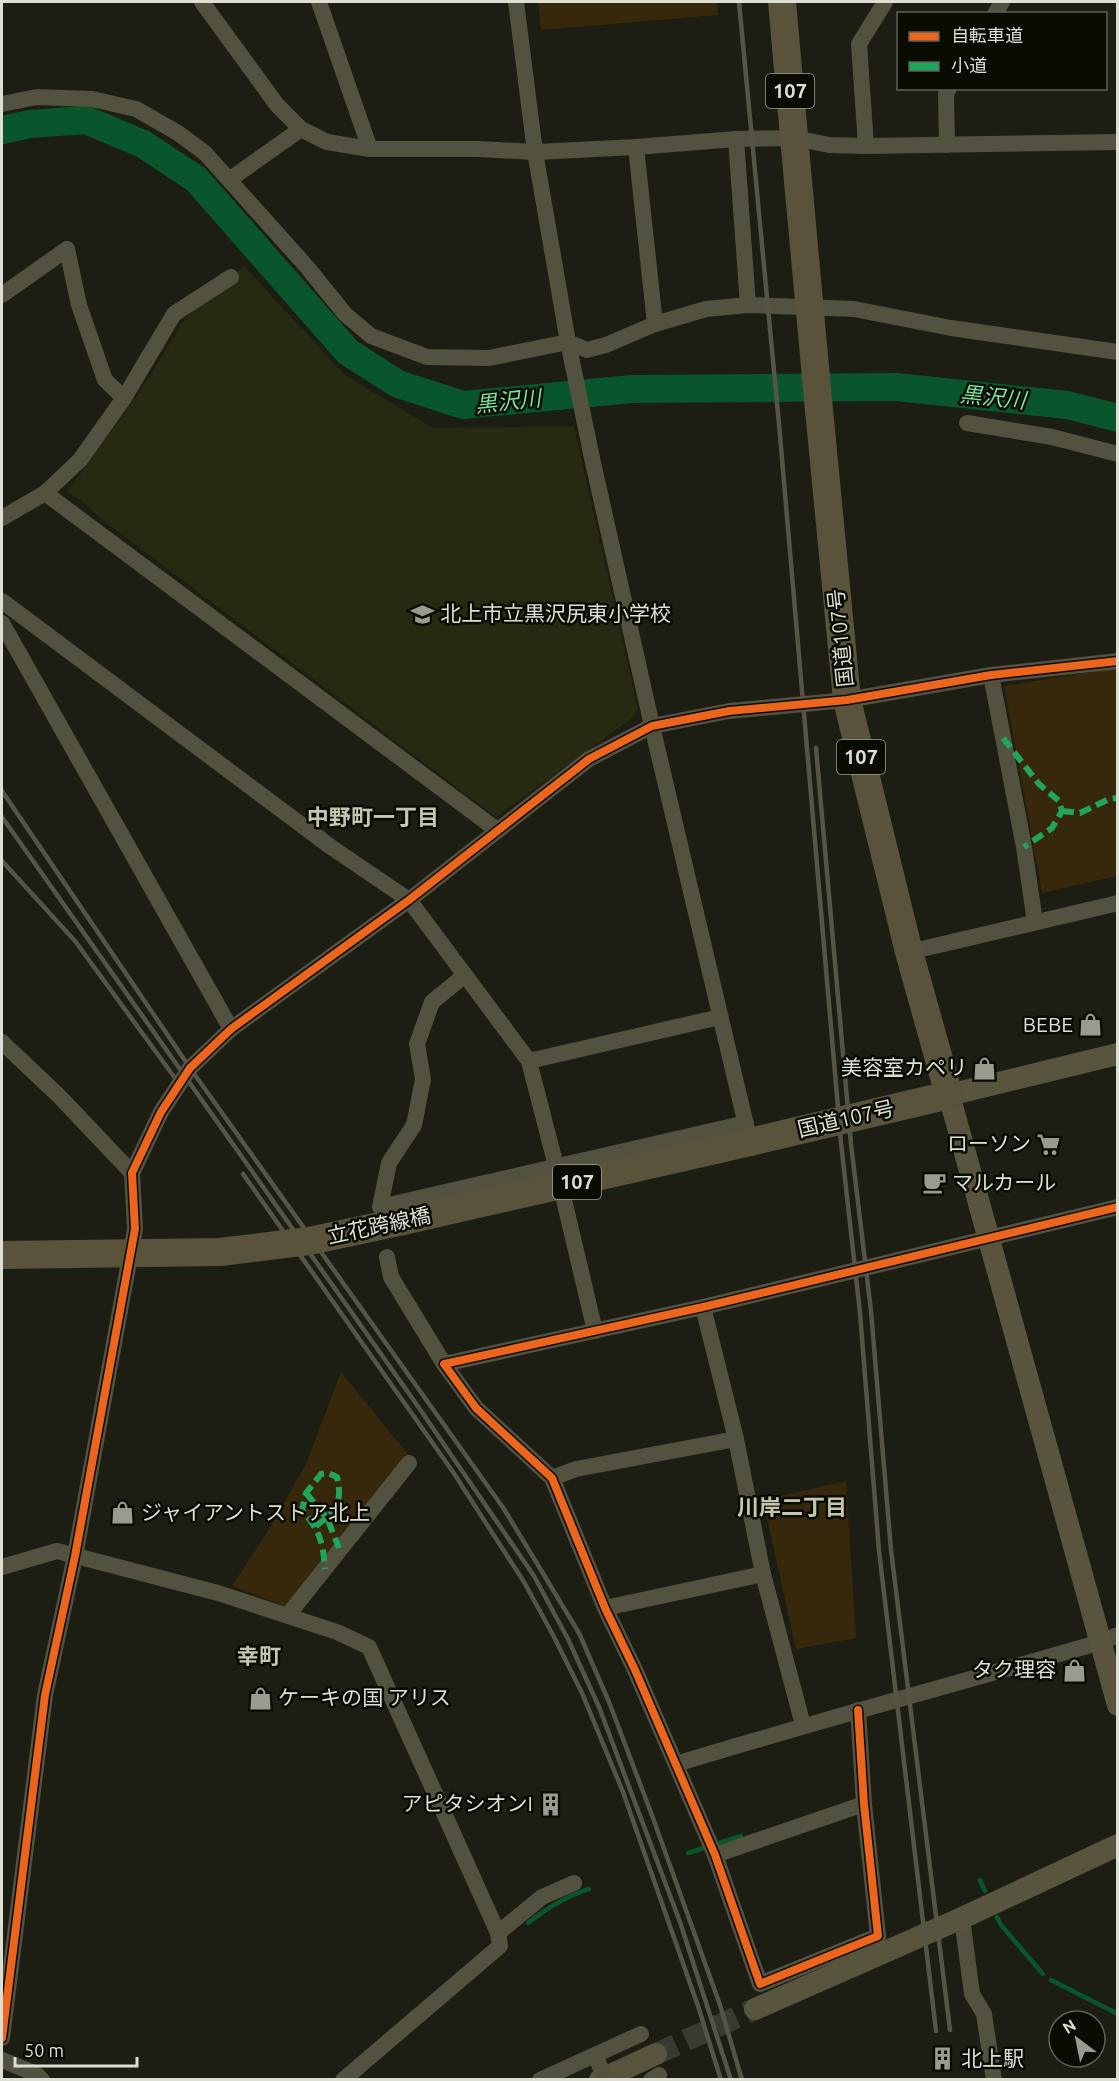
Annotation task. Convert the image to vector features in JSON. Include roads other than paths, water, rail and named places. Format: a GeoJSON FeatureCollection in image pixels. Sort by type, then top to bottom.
{"type":"FeatureCollection","features":[{"type":"Feature","properties":{"kind":"highway","name":"国道107号"},"geometry":{"type":"LineString","coordinates":[[748,1133],[949,1095],[909,952],[847,700],[782,2]]}},
{"type":"Feature","properties":{"kind":"highway","name":"立花跨線橋"},"geometry":{"type":"LineString","coordinates":[[2,1255],[220,1252],[309,1241],[392,1224],[748,1133]]}},
{"type":"Feature","properties":{"kind":"street"},"geometry":{"type":"LineString","coordinates":[[202,2],[278,105],[301,129],[327,142],[370,149],[479,149],[535,152],[736,139],[795,138],[829,145],[866,146],[1118,142]]}},
{"type":"Feature","properties":{"kind":"street"},"geometry":{"type":"LineString","coordinates":[[319,2],[370,149]]}},
{"type":"Feature","properties":{"kind":"street"},"geometry":{"type":"LineString","coordinates":[[465,975],[432,1002],[417,1044],[423,1079],[414,1125],[389,1163],[380,1207],[556,1166],[748,1133],[652,726],[585,424],[535,152],[516,2]]}},
{"type":"Feature","properties":{"kind":"street"},"geometry":{"type":"LineString","coordinates":[[866,146],[859,44],[885,2]]}},
{"type":"Feature","properties":{"kind":"street"},"geometry":{"type":"LineString","coordinates":[[947,145],[946,94],[948,90]]}},
{"type":"Feature","properties":{"kind":"street"},"geometry":{"type":"LineString","coordinates":[[2,104],[37,97],[92,99],[136,110],[178,133],[205,153],[307,267],[345,314],[371,336],[428,357],[489,358],[570,349],[587,350],[606,345],[655,324],[706,309],[748,305],[854,309],[951,328],[1118,352]]}},
{"type":"Feature","properties":{"kind":"street"},"geometry":{"type":"LineString","coordinates":[[229,180],[301,129]]}},
{"type":"Feature","properties":{"kind":"street"},"geometry":{"type":"LineString","coordinates":[[736,139],[748,305]]}},
{"type":"Feature","properties":{"kind":"street"},"geometry":{"type":"LineString","coordinates":[[636,147],[655,324]]}},
{"type":"Feature","properties":{"kind":"street"},"geometry":{"type":"LineString","coordinates":[[2,295],[67,249],[79,305],[105,380],[124,398]]}},
{"type":"Feature","properties":{"kind":"street"},"geometry":{"type":"LineString","coordinates":[[2,518],[45,493],[80,460],[124,398],[174,314],[231,277]]}},
{"type":"Feature","properties":{"kind":"street"},"geometry":{"type":"LineString","coordinates":[[967,423],[1052,437],[1118,454]]}},
{"type":"Feature","properties":{"kind":"street"},"geometry":{"type":"LineString","coordinates":[[45,493],[497,830]]}},
{"type":"Feature","properties":{"kind":"street"},"geometry":{"type":"LineString","coordinates":[[2,601],[322,840],[409,900],[529,1061],[595,1331]]}},
{"type":"Feature","properties":{"kind":"street"},"geometry":{"type":"LineString","coordinates":[[2,623],[231,1029]]}},
{"type":"Feature","properties":{"kind":"street"},"geometry":{"type":"LineString","coordinates":[[2,2038],[45,1695],[75,1557],[135,1229],[132,1173],[147,1137],[190,1068],[231,1029],[409,900],[588,759],[652,726],[729,711],[847,700],[991,675],[1118,661]]}},
{"type":"Feature","properties":{"kind":"street"},"geometry":{"type":"LineString","coordinates":[[991,675],[1024,847],[1035,922]]}},
{"type":"Feature","properties":{"kind":"street"},"geometry":{"type":"LineString","coordinates":[[909,952],[1118,903]]}},
{"type":"Feature","properties":{"kind":"street"},"geometry":{"type":"LineString","coordinates":[[529,1061],[720,1017]]}},
{"type":"Feature","properties":{"kind":"street"},"geometry":{"type":"LineString","coordinates":[[2,1042],[60,1097],[132,1173]]}},
{"type":"Feature","properties":{"kind":"street"},"geometry":{"type":"LineString","coordinates":[[1118,1054],[949,1095],[1109,1638],[1118,1705]]}},
{"type":"Feature","properties":{"kind":"street"},"geometry":{"type":"LineString","coordinates":[[444,1364],[703,1307],[1118,1208]]}},
{"type":"Feature","properties":{"kind":"street"},"geometry":{"type":"LineString","coordinates":[[387,1257],[391,1277],[444,1364],[476,1408],[552,1478],[605,1608],[715,1855],[760,1984],[878,1936],[864,1804],[858,1710]]}},
{"type":"Feature","properties":{"kind":"street"},"geometry":{"type":"LineString","coordinates":[[703,1307],[736,1439],[763,1574],[803,1725]]}},
{"type":"Feature","properties":{"kind":"street"},"geometry":{"type":"LineString","coordinates":[[552,1478],[576,1469],[736,1439]]}},
{"type":"Feature","properties":{"kind":"street"},"geometry":{"type":"LineString","coordinates":[[288,1615],[409,1462]]}},
{"type":"Feature","properties":{"kind":"street"},"geometry":{"type":"LineString","coordinates":[[2,1567],[57,1551],[218,1593],[337,1632],[369,1647],[498,1933],[500,1946],[343,2079]]}},
{"type":"Feature","properties":{"kind":"street"},"geometry":{"type":"LineString","coordinates":[[605,1608],[763,1574]]}},
{"type":"Feature","properties":{"kind":"street"},"geometry":{"type":"LineString","coordinates":[[676,1764],[803,1725],[944,1688],[1109,1638]]}},
{"type":"Feature","properties":{"kind":"street"},"geometry":{"type":"LineString","coordinates":[[715,1855],[864,1804]]}},
{"type":"Feature","properties":{"kind":"street"},"geometry":{"type":"LineString","coordinates":[[755,2009],[962,1918],[1118,1845]]}},
{"type":"Feature","properties":{"kind":"street"},"geometry":{"type":"LineString","coordinates":[[498,1933],[542,1897],[574,1884]]}},
{"type":"Feature","properties":{"kind":"street"},"geometry":{"type":"LineString","coordinates":[[962,1918],[972,1994],[984,2014],[994,2079]]}},
{"type":"Feature","properties":{"kind":"street"},"geometry":{"type":"LineString","coordinates":[[600,2069],[641,2034]]}},
{"type":"Feature","properties":{"kind":"street"},"geometry":{"type":"LineString","coordinates":[[2,2060],[36,2074],[42,2079]]}},
{"type":"Feature","properties":{"kind":"street"},"geometry":{"type":"LineString","coordinates":[[540,2079],[600,2069],[655,2070]]}},
{"type":"Feature","properties":{"kind":"waterway","name":"黒沢川"},"geometry":{"type":"LineString","coordinates":[[2,130],[30,124],[86,120],[143,144],[196,179],[348,352],[398,384],[463,405],[632,389],[896,387],[1067,405],[1118,418]]}},
{"type":"Feature","properties":{"kind":"waterway"},"geometry":{"type":"LineString","coordinates":[[715,1844],[741,1836]]}},
{"type":"Feature","properties":{"kind":"waterway"},"geometry":{"type":"LineString","coordinates":[[688,1853],[707,1847]]}},
{"type":"Feature","properties":{"kind":"waterway"},"geometry":{"type":"LineString","coordinates":[[980,1880],[985,1891]]}},
{"type":"Feature","properties":{"kind":"waterway"},"geometry":{"type":"LineString","coordinates":[[528,1923],[557,1903],[589,1889]]}},
{"type":"Feature","properties":{"kind":"waterway"},"geometry":{"type":"LineString","coordinates":[[997,1917],[1001,1925],[1043,1974]]}},
{"type":"Feature","properties":{"kind":"waterway"},"geometry":{"type":"LineString","coordinates":[[1051,1980],[1118,2014]]}},
{"type":"Feature","properties":{"kind":"tunnel"},"geometry":{"type":"LineString","coordinates":[[656,2054],[755,2009]]}},
{"type":"Feature","properties":{"kind":"railway"},"geometry":{"type":"LineString","coordinates":[[739,2],[779,424],[841,1143],[860,1313],[879,1551],[936,2031]]}},
{"type":"Feature","properties":{"kind":"railway"},"geometry":{"type":"LineString","coordinates":[[816,748],[851,1144],[871,1311],[891,1550],[950,2030]]}},
{"type":"Feature","properties":{"kind":"railway"},"geometry":{"type":"LineString","coordinates":[[2,791],[190,1068],[504,1509],[579,1633],[609,1702],[653,1818],[720,2005],[742,2080]]}},
{"type":"Feature","properties":{"kind":"railway"},"geometry":{"type":"LineString","coordinates":[[2,817],[417,1405],[534,1576],[568,1639],[599,1707],[680,1922],[731,2080]]}},
{"type":"Feature","properties":{"kind":"railway"},"geometry":{"type":"LineString","coordinates":[[2,861],[75,941],[175,1078]]}},
{"type":"Feature","properties":{"kind":"railway"},"geometry":{"type":"LineString","coordinates":[[243,1174],[453,1472],[524,1582],[553,1635],[582,1693],[623,1792],[699,2009],[721,2080]]}},
{"type":"Feature","properties":{"kind":"place","name":"北上市立黒沢尻東小学校"},"geometry":{"type":"Point","coordinates":[422,614]}},
{"type":"Feature","properties":{"kind":"place","name":"BEBE"},"geometry":{"type":"Point","coordinates":[1091,1025]}},
{"type":"Feature","properties":{"kind":"place","name":"美容室カペリ"},"geometry":{"type":"Point","coordinates":[985,1068]}},
{"type":"Feature","properties":{"kind":"place","name":"ローソン"},"geometry":{"type":"Point","coordinates":[1049,1144]}},
{"type":"Feature","properties":{"kind":"place","name":"マルカール"},"geometry":{"type":"Point","coordinates":[934,1183]}},
{"type":"Feature","properties":{"kind":"place","name":"ジャイアントストア北上"},"geometry":{"type":"Point","coordinates":[123,1513]}},
{"type":"Feature","properties":{"kind":"place","name":"タク理容"},"geometry":{"type":"Point","coordinates":[1074,1670]}},
{"type":"Feature","properties":{"kind":"place","name":"ケーキの国 アリス"},"geometry":{"type":"Point","coordinates":[260,1698]}},
{"type":"Feature","properties":{"kind":"place","name":"アピタシオンI"},"geometry":{"type":"Point","coordinates":[551,1804]}},
{"type":"Feature","properties":{"kind":"place","name":"北上駅"},"geometry":{"type":"Point","coordinates":[943,2059]}},
{"type":"Feature","properties":{"kind":"district","name":"中野町一丁目"},"geometry":{"type":"Point","coordinates":[373,817]}},
{"type":"Feature","properties":{"kind":"district","name":"川岸二丁目"},"geometry":{"type":"Point","coordinates":[792,1507]}},
{"type":"Feature","properties":{"kind":"district","name":"幸町"},"geometry":{"type":"Point","coordinates":[259,1656]}}]}
